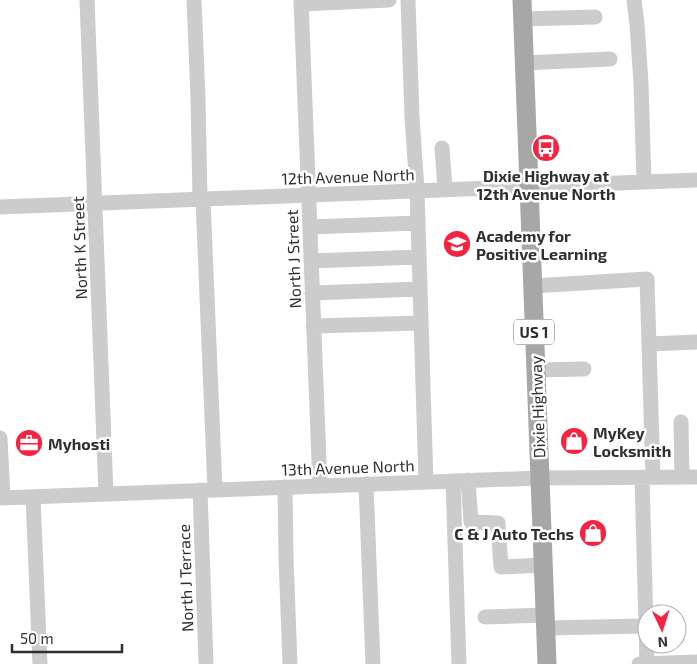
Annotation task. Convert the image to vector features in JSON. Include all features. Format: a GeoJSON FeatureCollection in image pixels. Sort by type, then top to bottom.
{"type":"FeatureCollection","features":[{"type":"Feature","properties":{"kind":"main road","name":"Dixie Highway"},"geometry":{"type":"LineString","coordinates":[[522,0],[547,664]]}},
{"type":"Feature","properties":{"kind":"street","name":"North K Street"},"geometry":{"type":"LineString","coordinates":[[87,0],[106,494]]}},
{"type":"Feature","properties":{"kind":"street","name":"North J Terrace"},"geometry":{"type":"LineString","coordinates":[[194,0],[201,199],[207,490],[206,664]]}},
{"type":"Feature","properties":{"kind":"street"},"geometry":{"type":"LineString","coordinates":[[301,2],[389,0]]}},
{"type":"Feature","properties":{"kind":"street"},"geometry":{"type":"LineString","coordinates":[[408,0],[412,117],[417,190],[426,482]]}},
{"type":"Feature","properties":{"kind":"street"},"geometry":{"type":"LineString","coordinates":[[634,0],[641,83],[644,182]]}},
{"type":"Feature","properties":{"kind":"street","name":"North J Street"},"geometry":{"type":"LineString","coordinates":[[301,2],[320,486]]}},
{"type":"Feature","properties":{"kind":"street"},"geometry":{"type":"LineString","coordinates":[[522,19],[595,16]]}},
{"type":"Feature","properties":{"kind":"street"},"geometry":{"type":"LineString","coordinates":[[524,63],[610,59]]}},
{"type":"Feature","properties":{"kind":"street"},"geometry":{"type":"LineString","coordinates":[[442,148],[445,189]]}},
{"type":"Feature","properties":{"kind":"street","name":"12th Avenue North"},"geometry":{"type":"LineString","coordinates":[[0,207],[697,180]]}},
{"type":"Feature","properties":{"kind":"street"},"geometry":{"type":"LineString","coordinates":[[310,227],[418,223]]}},
{"type":"Feature","properties":{"kind":"street"},"geometry":{"type":"LineString","coordinates":[[311,261],[419,257]]}},
{"type":"Feature","properties":{"kind":"street"},"geometry":{"type":"LineString","coordinates":[[533,286],[647,279],[649,344],[646,604]]}},
{"type":"Feature","properties":{"kind":"street"},"geometry":{"type":"LineString","coordinates":[[312,293],[420,289]]}},
{"type":"Feature","properties":{"kind":"street"},"geometry":{"type":"LineString","coordinates":[[314,326],[421,323]]}},
{"type":"Feature","properties":{"kind":"street"},"geometry":{"type":"LineString","coordinates":[[649,344],[697,342]]}},
{"type":"Feature","properties":{"kind":"street"},"geometry":{"type":"LineString","coordinates":[[536,370],[584,369]]}},
{"type":"Feature","properties":{"kind":"street"},"geometry":{"type":"LineString","coordinates":[[681,422],[682,477]]}},
{"type":"Feature","properties":{"kind":"street"},"geometry":{"type":"LineString","coordinates":[[0,438],[1,498]]}},
{"type":"Feature","properties":{"kind":"street","name":"13th Avenue North"},"geometry":{"type":"LineString","coordinates":[[1,498],[540,478],[697,477]]}},
{"type":"Feature","properties":{"kind":"street"},"geometry":{"type":"LineString","coordinates":[[460,481],[471,522],[498,523],[501,567],[543,565]]}},
{"type":"Feature","properties":{"kind":"street"},"geometry":{"type":"LineString","coordinates":[[459,664],[460,481]]}},
{"type":"Feature","properties":{"kind":"street"},"geometry":{"type":"LineString","coordinates":[[366,484],[373,664]]}},
{"type":"Feature","properties":{"kind":"street"},"geometry":{"type":"LineString","coordinates":[[285,487],[290,664]]}},
{"type":"Feature","properties":{"kind":"street"},"geometry":{"type":"LineString","coordinates":[[33,497],[40,664]]}},
{"type":"Feature","properties":{"kind":"street"},"geometry":{"type":"LineString","coordinates":[[485,617],[545,622],[637,626]]}},
{"type":"Feature","properties":{"kind":"street"},"geometry":{"type":"LineString","coordinates":[[638,664],[697,662]]}},
{"type":"Feature","properties":{"kind":"place","name":"Dixie Highway at 12th Avenue North"},"geometry":{"type":"Point","coordinates":[546,148]}},
{"type":"Feature","properties":{"kind":"place","name":"Academy for Positive Learning"},"geometry":{"type":"Point","coordinates":[457,244]}},
{"type":"Feature","properties":{"kind":"place","name":"MyKey Locksmith"},"geometry":{"type":"Point","coordinates":[574,441]}},
{"type":"Feature","properties":{"kind":"place","name":"Myhosti"},"geometry":{"type":"Point","coordinates":[29,443]}},
{"type":"Feature","properties":{"kind":"place","name":"C & J Auto Techs"},"geometry":{"type":"Point","coordinates":[593,533]}}]}
